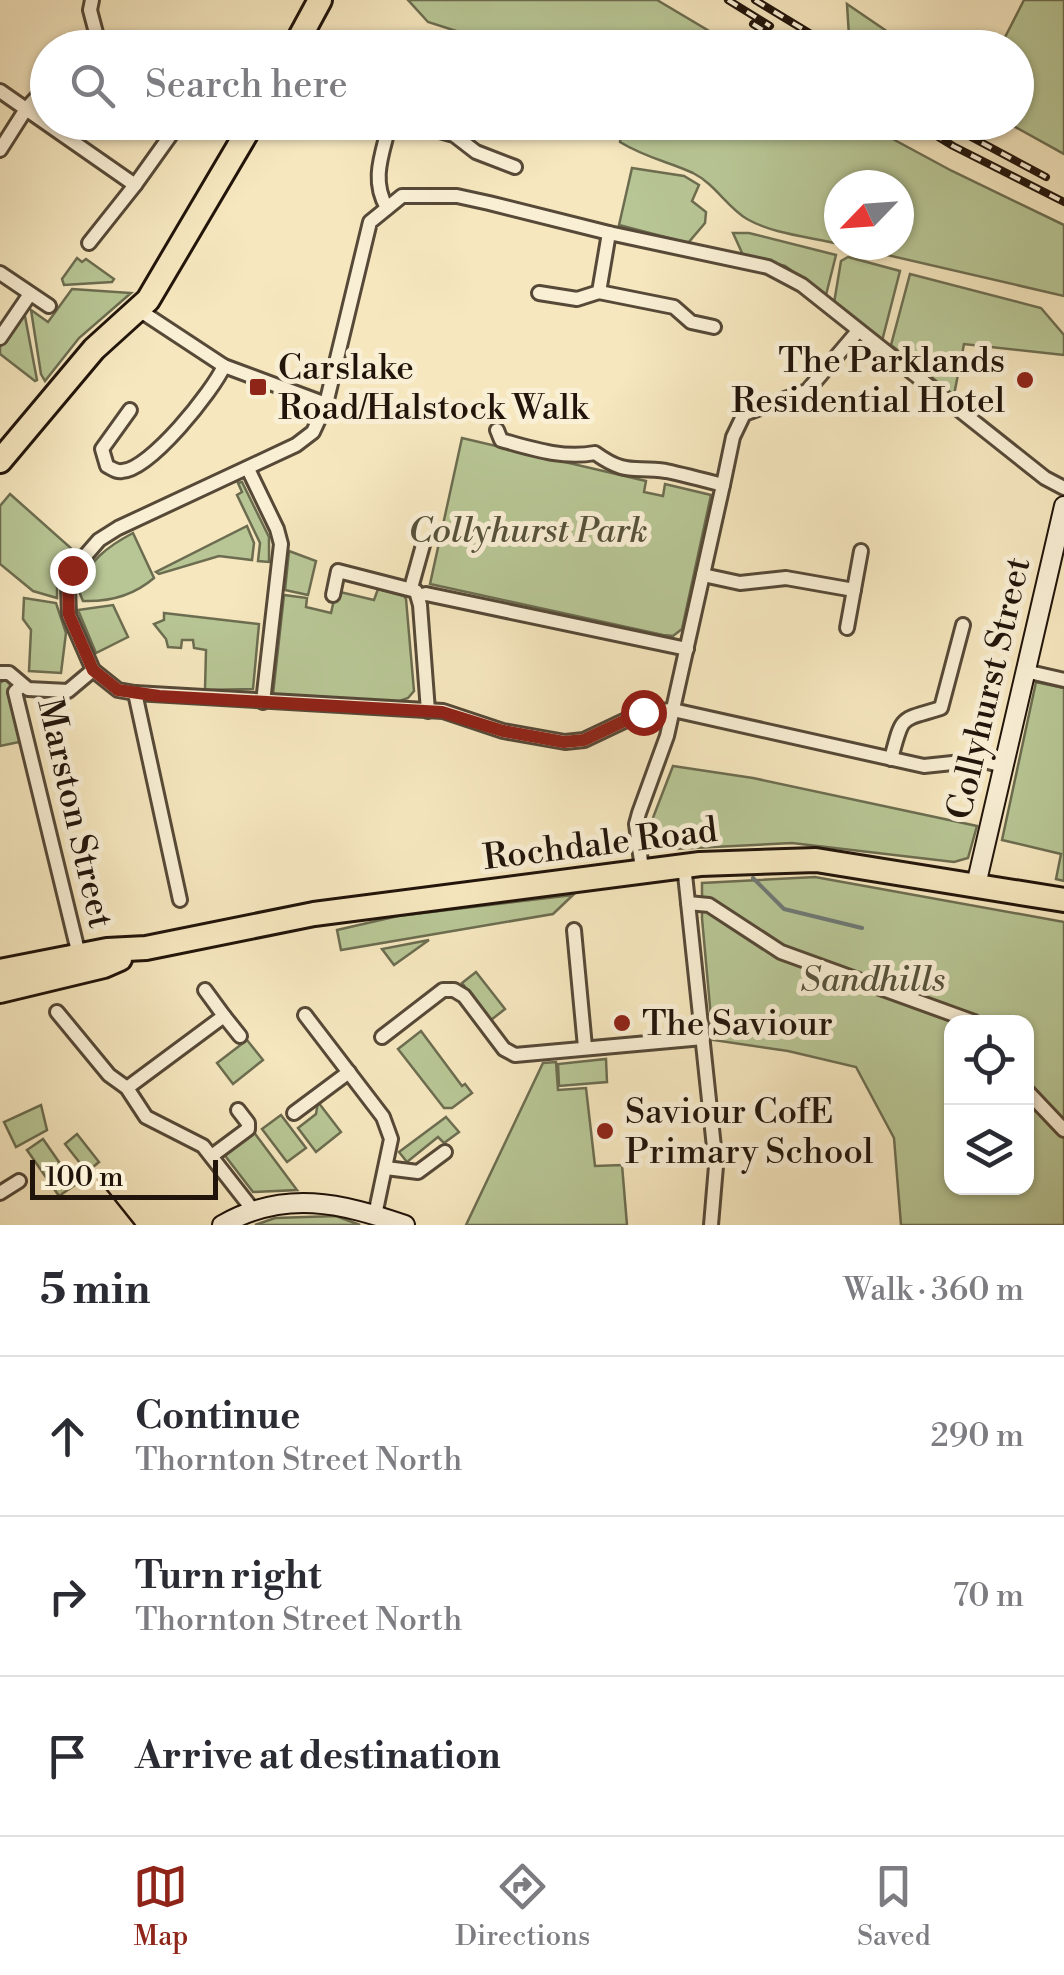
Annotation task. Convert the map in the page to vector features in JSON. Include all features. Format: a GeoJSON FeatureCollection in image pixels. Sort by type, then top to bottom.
{"type":"FeatureCollection","features":[{"type":"Feature","properties":{"kind":"highway"},"geometry":{"type":"LineString","coordinates":[[304,30],[320,0]]}},
{"type":"Feature","properties":{"kind":"highway"},"geometry":{"type":"LineString","coordinates":[[0,461],[94,349],[138,310],[172,262],[243,140]]}},
{"type":"Feature","properties":{"kind":"highway","name":"Rochdale Road"},"geometry":{"type":"LineString","coordinates":[[0,971],[146,948],[314,914],[684,865],[816,860],[1064,900]]}},
{"type":"Feature","properties":{"kind":"highway","name":"Rochdale Road"},"geometry":{"type":"LineString","coordinates":[[0,991],[104,966],[146,948]]}},
{"type":"Feature","properties":{"kind":"street"},"geometry":{"type":"LineString","coordinates":[[92,0],[90,10],[95,30]]}},
{"type":"Feature","properties":{"kind":"street"},"geometry":{"type":"LineString","coordinates":[[0,91],[30,112]]}},
{"type":"Feature","properties":{"kind":"street"},"geometry":{"type":"LineString","coordinates":[[0,150],[30,105]]}},
{"type":"Feature","properties":{"kind":"street"},"geometry":{"type":"LineString","coordinates":[[70,140],[135,185]]}},
{"type":"Feature","properties":{"kind":"street"},"geometry":{"type":"LineString","coordinates":[[88,244],[167,140]]}},
{"type":"Feature","properties":{"kind":"street"},"geometry":{"type":"LineString","coordinates":[[386,140],[378,181],[378,192],[386,208]]}},
{"type":"Feature","properties":{"kind":"street"},"geometry":{"type":"LineString","coordinates":[[460,140],[476,152],[515,167]]}},
{"type":"Feature","properties":{"kind":"street"},"geometry":{"type":"LineString","coordinates":[[1002,766],[981,760],[924,766],[672,710],[643,712],[584,740],[564,742],[503,731],[442,712],[135,694],[118,690],[93,670],[67,602],[72,570],[84,554],[118,528],[248,469],[313,432],[326,404],[370,222],[402,196],[456,196],[768,267],[802,286],[1045,478],[1064,488]]}},
{"type":"Feature","properties":{"kind":"street"},"geometry":{"type":"LineString","coordinates":[[599,292],[609,233]]}},
{"type":"Feature","properties":{"kind":"street"},"geometry":{"type":"LineString","coordinates":[[0,273],[49,306]]}},
{"type":"Feature","properties":{"kind":"street"},"geometry":{"type":"LineString","coordinates":[[539,292],[578,299],[599,292],[674,307],[690,322],[714,327]]}},
{"type":"Feature","properties":{"kind":"street"},"geometry":{"type":"LineString","coordinates":[[0,338],[30,294]]}},
{"type":"Feature","properties":{"kind":"street"},"geometry":{"type":"LineString","coordinates":[[138,310],[224,366],[326,404]]}},
{"type":"Feature","properties":{"kind":"street"},"geometry":{"type":"LineString","coordinates":[[642,869],[636,824],[657,768],[672,710],[733,437],[744,414],[806,391],[858,331]]}},
{"type":"Feature","properties":{"kind":"street"},"geometry":{"type":"LineString","coordinates":[[130,410],[102,449],[108,466],[124,472],[169,440],[196,410],[224,366]]}},
{"type":"Feature","properties":{"kind":"street"},"geometry":{"type":"LineString","coordinates":[[497,430],[501,440],[533,449],[573,457],[595,453],[612,466],[636,472],[666,471],[723,485]]}},
{"type":"Feature","properties":{"kind":"street"},"geometry":{"type":"LineString","coordinates":[[248,469],[277,529],[280,544],[263,702]]}},
{"type":"Feature","properties":{"kind":"street","name":"Collyhurst Street"},"geometry":{"type":"LineString","coordinates":[[976,884],[1064,506]]}},
{"type":"Feature","properties":{"kind":"street"},"geometry":{"type":"LineString","coordinates":[[423,545],[415,592],[428,711]]}},
{"type":"Feature","properties":{"kind":"street"},"geometry":{"type":"LineString","coordinates":[[847,628],[861,550]]}},
{"type":"Feature","properties":{"kind":"street"},"geometry":{"type":"LineString","coordinates":[[333,595],[338,571],[415,592],[687,649]]}},
{"type":"Feature","properties":{"kind":"street"},"geometry":{"type":"LineString","coordinates":[[703,575],[740,583],[786,578],[854,590]]}},
{"type":"Feature","properties":{"kind":"street"},"geometry":{"type":"LineString","coordinates":[[891,758],[902,723],[913,714],[941,708],[963,625]]}},
{"type":"Feature","properties":{"kind":"street"},"geometry":{"type":"LineString","coordinates":[[0,673],[8,673],[20,686],[68,691],[93,670]]}},
{"type":"Feature","properties":{"kind":"street"},"geometry":{"type":"LineString","coordinates":[[1025,672],[1064,680]]}},
{"type":"Feature","properties":{"kind":"street","name":"Marston Street"},"geometry":{"type":"LineString","coordinates":[[20,686],[15,692],[79,956]]}},
{"type":"Feature","properties":{"kind":"street"},"geometry":{"type":"LineString","coordinates":[[135,694],[180,900]]}},
{"type":"Feature","properties":{"kind":"street"},"geometry":{"type":"LineString","coordinates":[[684,865],[716,1166],[711,1225]]}},
{"type":"Feature","properties":{"kind":"street"},"geometry":{"type":"LineString","coordinates":[[688,904],[709,906],[780,952],[955,1015]]}},
{"type":"Feature","properties":{"kind":"street"},"geometry":{"type":"LineString","coordinates":[[574,930],[585,1047]]}},
{"type":"Feature","properties":{"kind":"street"},"geometry":{"type":"LineString","coordinates":[[205,990],[240,1036]]}},
{"type":"Feature","properties":{"kind":"street"},"geometry":{"type":"LineString","coordinates":[[382,1036],[443,990],[454,990],[464,996],[504,1049],[515,1054],[703,1038]]}},
{"type":"Feature","properties":{"kind":"street"},"geometry":{"type":"LineString","coordinates":[[57,1012],[109,1075],[127,1088],[146,1116],[203,1146],[253,1210]]}},
{"type":"Feature","properties":{"kind":"street"},"geometry":{"type":"LineString","coordinates":[[305,1015],[383,1117],[391,1140],[375,1215]]}},
{"type":"Feature","properties":{"kind":"street"},"geometry":{"type":"LineString","coordinates":[[127,1088],[224,1016]]}},
{"type":"Feature","properties":{"kind":"street"},"geometry":{"type":"LineString","coordinates":[[294,1113],[348,1072]]}},
{"type":"Feature","properties":{"kind":"street"},"geometry":{"type":"LineString","coordinates":[[1034,1098],[1064,1130]]}},
{"type":"Feature","properties":{"kind":"street"},"geometry":{"type":"LineString","coordinates":[[213,1156],[248,1129],[238,1110]]}},
{"type":"Feature","properties":{"kind":"street"},"geometry":{"type":"LineString","coordinates":[[386,1168],[418,1172],[445,1152]]}},
{"type":"Feature","properties":{"kind":"street"},"geometry":{"type":"LineString","coordinates":[[0,1193],[19,1181]]}},
{"type":"Feature","properties":{"kind":"street"},"geometry":{"type":"LineString","coordinates":[[222,1225],[253,1210],[297,1203],[340,1204],[405,1225]]}},
{"type":"Feature","properties":{"kind":"green space"},"geometry":{"type":"Polygon","coordinates":[[[408,0],[657,0],[707,30],[453,30],[428,22],[408,0]]]}},
{"type":"Feature","properties":{"kind":"green space"},"geometry":{"type":"Polygon","coordinates":[[[1024,0],[1064,0],[1064,154],[1034,137],[1034,30],[1009,30],[1024,0]]]}},
{"type":"Feature","properties":{"kind":"green space"},"geometry":{"type":"Polygon","coordinates":[[[847,4],[885,30],[849,30],[847,4]]]}},
{"type":"Feature","properties":{"kind":"green space"},"geometry":{"type":"Polygon","coordinates":[[[620,140],[895,140],[1064,225],[1064,296],[909,260],[914,260],[914,170],[824,170],[824,241],[757,224],[740,214],[701,178],[620,140]]]}},
{"type":"Feature","properties":{"kind":"green space"},"geometry":{"type":"Polygon","coordinates":[[[632,168],[684,176],[699,185],[692,201],[706,212],[705,223],[688,243],[619,225],[632,168]]]}},
{"type":"Feature","properties":{"kind":"green space"},"geometry":{"type":"Polygon","coordinates":[[[733,233],[749,233],[824,252],[824,260],[835,260],[826,295],[785,266],[743,255],[733,233]]]}},
{"type":"Feature","properties":{"kind":"green space"},"geometry":{"type":"Polygon","coordinates":[[[77,258],[82,262],[86,259],[114,279],[64,285],[62,279],[77,258]]]}},
{"type":"Feature","properties":{"kind":"green space"},"geometry":{"type":"Polygon","coordinates":[[[859,260],[900,271],[882,341],[834,303],[841,261],[859,260]]]}},
{"type":"Feature","properties":{"kind":"green space"},"geometry":{"type":"Polygon","coordinates":[[[910,274],[1041,308],[1064,335],[1064,355],[964,344],[954,395],[891,345],[910,274]]]}},
{"type":"Feature","properties":{"kind":"green space"},"geometry":{"type":"Polygon","coordinates":[[[72,289],[131,293],[79,338],[45,381],[31,310],[48,322],[72,289]]]}},
{"type":"Feature","properties":{"kind":"green space"},"geometry":{"type":"Polygon","coordinates":[[[24,311],[35,381],[0,354],[0,347],[24,311]]]}},
{"type":"Feature","properties":{"kind":"green space","name":"Collyhurst Park"},"geometry":{"type":"Polygon","coordinates":[[[462,438],[646,481],[644,492],[663,496],[665,484],[711,495],[682,629],[673,636],[663,635],[430,584],[462,438]]]}},
{"type":"Feature","properties":{"kind":"green space"},"geometry":{"type":"Polygon","coordinates":[[[242,482],[269,537],[269,562],[258,561],[260,543],[237,495],[242,492],[238,483],[242,482]]]}},
{"type":"Feature","properties":{"kind":"green space"},"geometry":{"type":"Polygon","coordinates":[[[10,494],[73,550],[57,584],[57,598],[33,591],[0,564],[0,506],[10,494]]]}},
{"type":"Feature","properties":{"kind":"green space"},"geometry":{"type":"Polygon","coordinates":[[[247,526],[254,543],[252,560],[219,556],[156,572],[247,526]]]}},
{"type":"Feature","properties":{"kind":"green space"},"geometry":{"type":"Polygon","coordinates":[[[133,533],[154,578],[120,597],[83,601],[78,589],[87,571],[107,549],[133,533]]]}},
{"type":"Feature","properties":{"kind":"green space"},"geometry":{"type":"Polygon","coordinates":[[[289,551],[316,561],[308,595],[285,590],[289,551]]]}},
{"type":"Feature","properties":{"kind":"green space"},"geometry":{"type":"Polygon","coordinates":[[[378,589],[406,599],[414,691],[408,698],[397,702],[273,694],[284,595],[307,598],[306,607],[331,613],[336,591],[374,600],[378,589]]]}},
{"type":"Feature","properties":{"kind":"green space"},"geometry":{"type":"Polygon","coordinates":[[[24,598],[56,603],[66,633],[61,673],[29,671],[31,630],[23,619],[24,598]]]}},
{"type":"Feature","properties":{"kind":"green space"},"geometry":{"type":"Polygon","coordinates":[[[113,605],[128,637],[96,653],[78,610],[113,605]]]}},
{"type":"Feature","properties":{"kind":"green space"},"geometry":{"type":"Polygon","coordinates":[[[164,613],[259,624],[253,689],[205,690],[206,650],[194,648],[193,640],[182,640],[181,648],[168,647],[154,624],[164,620],[164,613]]]}},
{"type":"Feature","properties":{"kind":"green space"},"geometry":{"type":"Polygon","coordinates":[[[6,679],[16,688],[24,741],[0,746],[0,683],[6,679]]]}},
{"type":"Feature","properties":{"kind":"green space"},"geometry":{"type":"Polygon","coordinates":[[[1036,682],[1064,688],[1064,881],[1056,879],[1061,854],[1002,840],[1036,682]]]}},
{"type":"Feature","properties":{"kind":"green space"},"geometry":{"type":"Polygon","coordinates":[[[673,766],[753,778],[977,826],[968,858],[954,862],[792,843],[674,849],[672,842],[653,844],[649,828],[673,766]]]}},
{"type":"Feature","properties":{"kind":"green space","name":"Sandhills"},"geometry":{"type":"Polygon","coordinates":[[[815,877],[1064,922],[1064,1225],[901,1225],[894,1138],[856,1067],[788,1051],[713,1040],[702,883],[815,877]]]}},
{"type":"Feature","properties":{"kind":"green space"},"geometry":{"type":"Polygon","coordinates":[[[573,895],[553,914],[341,950],[337,930],[398,916],[573,895]]]}},
{"type":"Feature","properties":{"kind":"green space"},"geometry":{"type":"Polygon","coordinates":[[[429,940],[394,965],[382,949],[429,940]]]}},
{"type":"Feature","properties":{"kind":"green space"},"geometry":{"type":"Polygon","coordinates":[[[476,972],[505,1009],[491,1020],[462,983],[476,972]]]}},
{"type":"Feature","properties":{"kind":"green space"},"geometry":{"type":"Polygon","coordinates":[[[421,1031],[462,1086],[465,1084],[472,1093],[452,1108],[444,1108],[398,1049],[421,1031]]]}},
{"type":"Feature","properties":{"kind":"green space"},"geometry":{"type":"Polygon","coordinates":[[[247,1040],[263,1060],[233,1084],[217,1063],[247,1040]]]}},
{"type":"Feature","properties":{"kind":"green space"},"geometry":{"type":"Polygon","coordinates":[[[606,1059],[607,1082],[559,1086],[558,1064],[606,1059]]]}},
{"type":"Feature","properties":{"kind":"green space"},"geometry":{"type":"Polygon","coordinates":[[[556,1062],[558,1090],[586,1088],[595,1166],[622,1165],[627,1225],[466,1225],[543,1063],[556,1062]]]}},
{"type":"Feature","properties":{"kind":"green space"},"geometry":{"type":"Polygon","coordinates":[[[318,1102],[341,1132],[316,1152],[298,1128],[316,1114],[318,1102]]]}},
{"type":"Feature","properties":{"kind":"green space"},"geometry":{"type":"Polygon","coordinates":[[[41,1105],[47,1130],[16,1147],[4,1122],[41,1105]]]}},
{"type":"Feature","properties":{"kind":"green space"},"geometry":{"type":"Polygon","coordinates":[[[281,1115],[306,1148],[287,1162],[262,1129],[281,1115]]]}},
{"type":"Feature","properties":{"kind":"green space"},"geometry":{"type":"Polygon","coordinates":[[[446,1117],[459,1132],[444,1143],[438,1137],[407,1162],[399,1152],[446,1117]]]}},
{"type":"Feature","properties":{"kind":"green space"},"geometry":{"type":"Polygon","coordinates":[[[253,1131],[297,1190],[253,1192],[223,1153],[253,1131]]]}},
{"type":"Feature","properties":{"kind":"green space"},"geometry":{"type":"Polygon","coordinates":[[[77,1134],[99,1162],[87,1172],[65,1144],[77,1134]]]}},
{"type":"Feature","properties":{"kind":"green space"},"geometry":{"type":"Polygon","coordinates":[[[43,1139],[75,1185],[59,1196],[27,1150],[43,1139]]]}},
{"type":"Feature","properties":{"kind":"green space"},"geometry":{"type":"Polygon","coordinates":[[[336,1216],[360,1225],[255,1225],[275,1218],[336,1216]]]}},
{"type":"Feature","properties":{"kind":"waterway"},"geometry":{"type":"LineString","coordinates":[[753,878],[784,909],[862,928]]}},
{"type":"Feature","properties":{"kind":"tram line"},"geometry":{"type":"LineString","coordinates":[[99,1180],[135,1225]]}},
{"type":"Feature","properties":{"kind":"railway"},"geometry":{"type":"LineString","coordinates":[[728,0],[770,26]]}},
{"type":"Feature","properties":{"kind":"railway"},"geometry":{"type":"LineString","coordinates":[[755,0],[804,30]]}},
{"type":"Feature","properties":{"kind":"railway"},"geometry":{"type":"LineString","coordinates":[[753,24],[763,30]]}},
{"type":"Feature","properties":{"kind":"railway"},"geometry":{"type":"LineString","coordinates":[[943,140],[1064,202]]}},
{"type":"Feature","properties":{"kind":"railway"},"geometry":{"type":"LineString","coordinates":[[977,140],[1046,177]]}},
{"type":"Feature","properties":{"kind":"place","name":"The Parklands Residential Hotel"},"geometry":{"type":"Point","coordinates":[1025,380]}},
{"type":"Feature","properties":{"kind":"place","name":"Carslake Road/Halstock Walk"},"geometry":{"type":"Point","coordinates":[258,387]}},
{"type":"Feature","properties":{"kind":"place","name":"The Saviour"},"geometry":{"type":"Point","coordinates":[622,1023]}},
{"type":"Feature","properties":{"kind":"place","name":"Saviour CofE Primary School"},"geometry":{"type":"Point","coordinates":[605,1131]}},
{"type":"Feature","properties":{"kind":"route"},"geometry":{"type":"LineString","coordinates":[[72,570],[69,615],[93,670],[118,690],[159,696],[442,712],[503,731],[564,742],[584,740],[643,712]]}}]}
